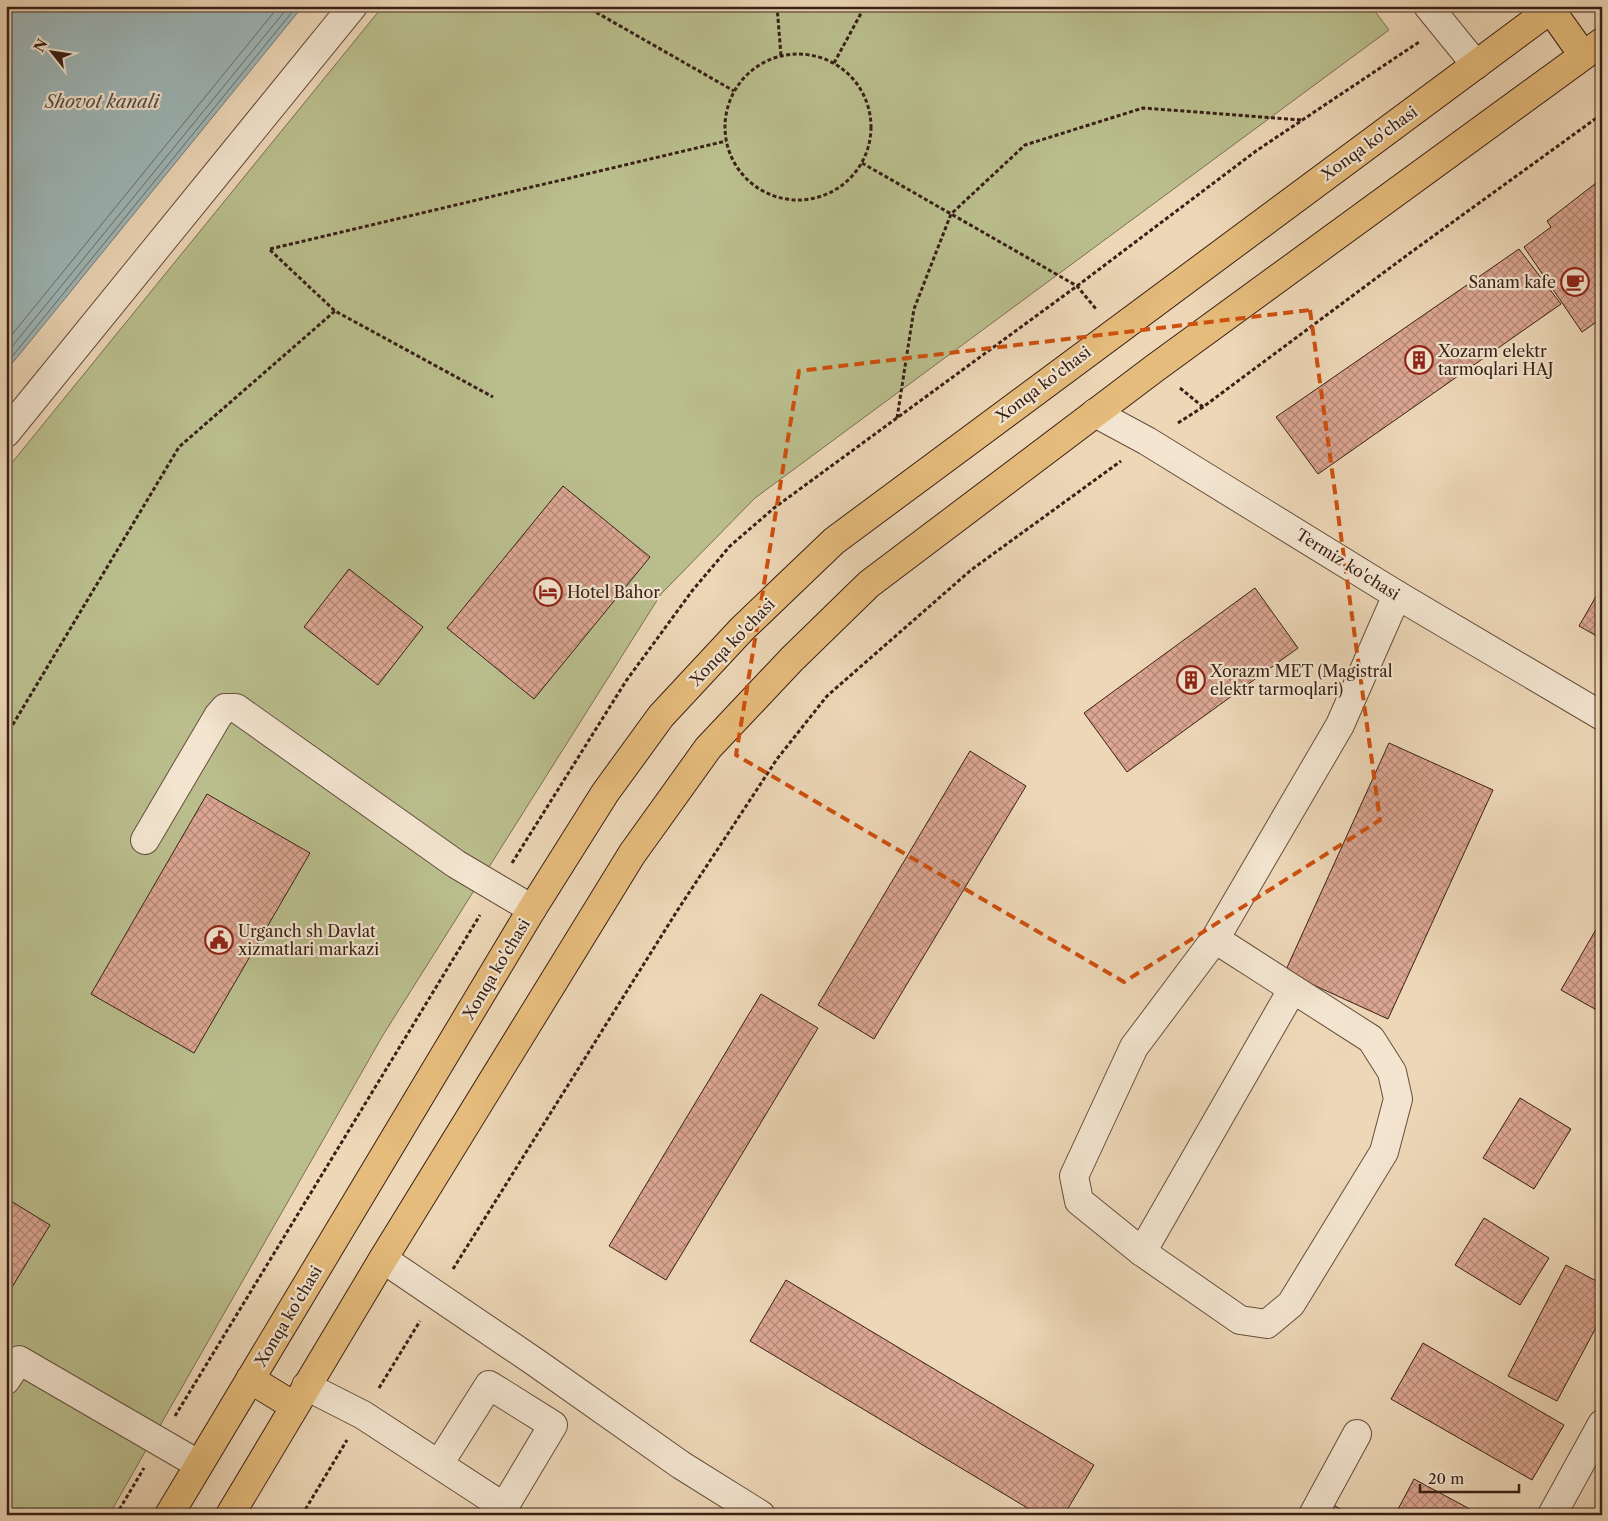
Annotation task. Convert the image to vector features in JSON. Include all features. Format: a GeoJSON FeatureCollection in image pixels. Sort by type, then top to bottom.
{"type":"FeatureCollection","features":[{"type":"Feature","properties":{"kind":"main road","name":"Xonqa ko'chasi"},"geometry":{"type":"LineString","coordinates":[[169,1515],[532,909],[605,793],[661,716],[742,629],[834,541],[1553,8]]}},
{"type":"Feature","properties":{"kind":"main road"},"geometry":{"type":"LineString","coordinates":[[230,1515],[383,1259],[632,854],[708,748],[792,659],[869,584],[1095,413],[1593,48],[1553,8]]}},
{"type":"Feature","properties":{"kind":"main road"},"geometry":{"type":"LineString","coordinates":[[250,1380],[300,1396]]}},
{"type":"Feature","properties":{"kind":"street"},"geometry":{"type":"LineString","coordinates":[[6,433],[353,6]]}},
{"type":"Feature","properties":{"kind":"street"},"geometry":{"type":"LineString","coordinates":[[1428,6],[1476,65]]}},
{"type":"Feature","properties":{"kind":"street","name":"Termiz ko'chasi"},"geometry":{"type":"LineString","coordinates":[[1095,413],[1147,441],[1397,595],[1602,716]]}},
{"type":"Feature","properties":{"kind":"street"},"geometry":{"type":"LineString","coordinates":[[1214,939],[1371,1039],[1392,1072],[1398,1099],[1384,1152],[1291,1304],[1267,1324],[1240,1320],[1142,1252],[1079,1201],[1074,1176],[1134,1047],[1214,939],[1340,725],[1397,595]]}},
{"type":"Feature","properties":{"kind":"street"},"geometry":{"type":"LineString","coordinates":[[145,840],[218,716],[225,708],[236,708],[456,864],[532,909]]}},
{"type":"Feature","properties":{"kind":"street"},"geometry":{"type":"LineString","coordinates":[[1142,1252],[1292,990]]}},
{"type":"Feature","properties":{"kind":"street"},"geometry":{"type":"LineString","coordinates":[[383,1259],[535,1362],[681,1465],[760,1515]]}},
{"type":"Feature","properties":{"kind":"street"},"geometry":{"type":"LineString","coordinates":[[6,1380],[19,1360],[198,1464]]}},
{"type":"Feature","properties":{"kind":"street"},"geometry":{"type":"LineString","coordinates":[[300,1396],[363,1415],[439,1464]]}},
{"type":"Feature","properties":{"kind":"street"},"geometry":{"type":"LineString","coordinates":[[1552,1515],[1602,1424]]}},
{"type":"Feature","properties":{"kind":"street"},"geometry":{"type":"LineString","coordinates":[[1312,1515],[1357,1434]]}},
{"type":"Feature","properties":{"kind":"path"},"geometry":{"type":"LineString","coordinates":[[585,6],[734,91]]}},
{"type":"Feature","properties":{"kind":"path"},"geometry":{"type":"LineString","coordinates":[[777,6],[781,56]]}},
{"type":"Feature","properties":{"kind":"path"},"geometry":{"type":"LineString","coordinates":[[834,63],[865,6]]}},
{"type":"Feature","properties":{"kind":"path"},"geometry":{"type":"LineString","coordinates":[[790,54],[812,55],[834,63],[852,77],[864,96],[868,111],[870,141],[862,163],[845,183],[823,196],[798,201],[774,197],[751,184],[734,165],[726,140],[725,115],[734,91],[748,73],[767,60],[781,56],[790,54]]}},
{"type":"Feature","properties":{"kind":"path"},"geometry":{"type":"LineString","coordinates":[[896,418],[914,309],[951,214],[1025,145],[1143,108],[1302,120]]}},
{"type":"Feature","properties":{"kind":"path"},"geometry":{"type":"LineString","coordinates":[[302,1515],[436,1296],[677,911],[777,759],[828,696],[971,570],[1147,441],[1203,407],[1410,253],[1602,114]]}},
{"type":"Feature","properties":{"kind":"path"},"geometry":{"type":"LineString","coordinates":[[493,397],[335,311],[270,250],[726,140]]}},
{"type":"Feature","properties":{"kind":"path"},"geometry":{"type":"LineString","coordinates":[[862,163],[1077,286]]}},
{"type":"Feature","properties":{"kind":"path"},"geometry":{"type":"LineString","coordinates":[[6,736],[179,447],[335,311]]}},
{"type":"Feature","properties":{"kind":"highlighted area"},"geometry":{"type":"Polygon","coordinates":[[[1310,310],[1380,820],[1124,982],[736,755],[799,371],[1310,310]]]}},
{"type":"Feature","properties":{"kind":"green space"},"geometry":{"type":"Polygon","coordinates":[[[383,6],[1371,6],[1389,30],[755,498],[661,594],[383,1035],[109,1515],[6,1515],[6,470],[383,6]]]}},
{"type":"Feature","properties":{"kind":"water","name":"Shovot kanali"},"geometry":{"type":"Polygon","coordinates":[[[6,6],[303,6],[6,371],[6,6]]]}},
{"type":"Feature","properties":{"kind":"building","name":"Sanam kafe"},"geometry":{"type":"Polygon","coordinates":[[[1596,183],[1602,191],[1602,318],[1582,332],[1524,247],[1551,227],[1547,221],[1596,183]]]}},
{"type":"Feature","properties":{"kind":"building","name":"Xozarm elektr tarmoqlari HAJ"},"geometry":{"type":"Polygon","coordinates":[[[1519,249],[1561,304],[1318,474],[1276,417],[1519,249]]]}},
{"type":"Feature","properties":{"kind":"building","name":"Hotel Bahor"},"geometry":{"type":"Polygon","coordinates":[[[563,486],[650,557],[534,699],[447,628],[563,486]]]}},
{"type":"Feature","properties":{"kind":"building"},"geometry":{"type":"Polygon","coordinates":[[[349,569],[423,627],[378,685],[304,627],[349,569]]]}},
{"type":"Feature","properties":{"kind":"building"},"geometry":{"type":"Polygon","coordinates":[[[1602,586],[1602,639],[1579,626],[1602,586]]]}},
{"type":"Feature","properties":{"kind":"building","name":"Xorazm MET (Magistral elektr tarmoqlari)"},"geometry":{"type":"Polygon","coordinates":[[[1255,588],[1298,648],[1127,772],[1084,713],[1255,588]]]}},
{"type":"Feature","properties":{"kind":"building"},"geometry":{"type":"Polygon","coordinates":[[[1389,743],[1493,790],[1388,1019],[1285,972],[1389,743]]]}},
{"type":"Feature","properties":{"kind":"building"},"geometry":{"type":"Polygon","coordinates":[[[970,751],[1026,786],[874,1039],[818,1005],[970,751]]]}},
{"type":"Feature","properties":{"kind":"building"},"geometry":{"type":"Polygon","coordinates":[[[207,794],[310,853],[194,1053],[91,994],[207,794]]]}},
{"type":"Feature","properties":{"kind":"building"},"geometry":{"type":"Polygon","coordinates":[[[1602,919],[1602,1013],[1561,990],[1602,919]]]}},
{"type":"Feature","properties":{"kind":"building"},"geometry":{"type":"Polygon","coordinates":[[[761,994],[818,1028],[666,1280],[609,1246],[761,994]]]}},
{"type":"Feature","properties":{"kind":"building"},"geometry":{"type":"Polygon","coordinates":[[[1520,1098],[1571,1129],[1534,1189],[1483,1158],[1520,1098]]]}},
{"type":"Feature","properties":{"kind":"building"},"geometry":{"type":"Polygon","coordinates":[[[6,1198],[50,1225],[6,1297],[6,1198]]]}},
{"type":"Feature","properties":{"kind":"building"},"geometry":{"type":"Polygon","coordinates":[[[1484,1218],[1549,1258],[1520,1305],[1455,1265],[1484,1218]]]}},
{"type":"Feature","properties":{"kind":"building"},"geometry":{"type":"Polygon","coordinates":[[[1566,1265],[1602,1284],[1602,1316],[1557,1401],[1508,1376],[1566,1265]]]}},
{"type":"Feature","properties":{"kind":"building"},"geometry":{"type":"Polygon","coordinates":[[[786,1280],[1094,1465],[1064,1515],[1039,1515],[750,1341],[786,1280]]]}},
{"type":"Feature","properties":{"kind":"building"},"geometry":{"type":"Polygon","coordinates":[[[1423,1343],[1564,1425],[1532,1480],[1391,1399],[1423,1343]]]}},
{"type":"Feature","properties":{"kind":"building"},"geometry":{"type":"Polygon","coordinates":[[[1414,1479],[1481,1515],[1395,1515],[1414,1479]]]}},
{"type":"Feature","properties":{"kind":"building"},"geometry":{"type":"Polygon","coordinates":[[[1333,1505],[1352,1515],[1328,1515],[1333,1505]]]}},
{"type":"Feature","properties":{"kind":"place","name":"Sanam kafe"},"geometry":{"type":"Point","coordinates":[1575,282]}},
{"type":"Feature","properties":{"kind":"place","name":"Xozarm elektr tarmoqlari HAJ"},"geometry":{"type":"Point","coordinates":[1419,360]}},
{"type":"Feature","properties":{"kind":"place","name":"Hotel Bahor"},"geometry":{"type":"Point","coordinates":[548,592]}},
{"type":"Feature","properties":{"kind":"place","name":"Xorazm MET (Magistral elektr tarmoqlari)"},"geometry":{"type":"Point","coordinates":[1191,680]}},
{"type":"Feature","properties":{"kind":"place","name":"Urganch sh Davlat xizmatlari markazi"},"geometry":{"type":"Point","coordinates":[219,940]}}]}
